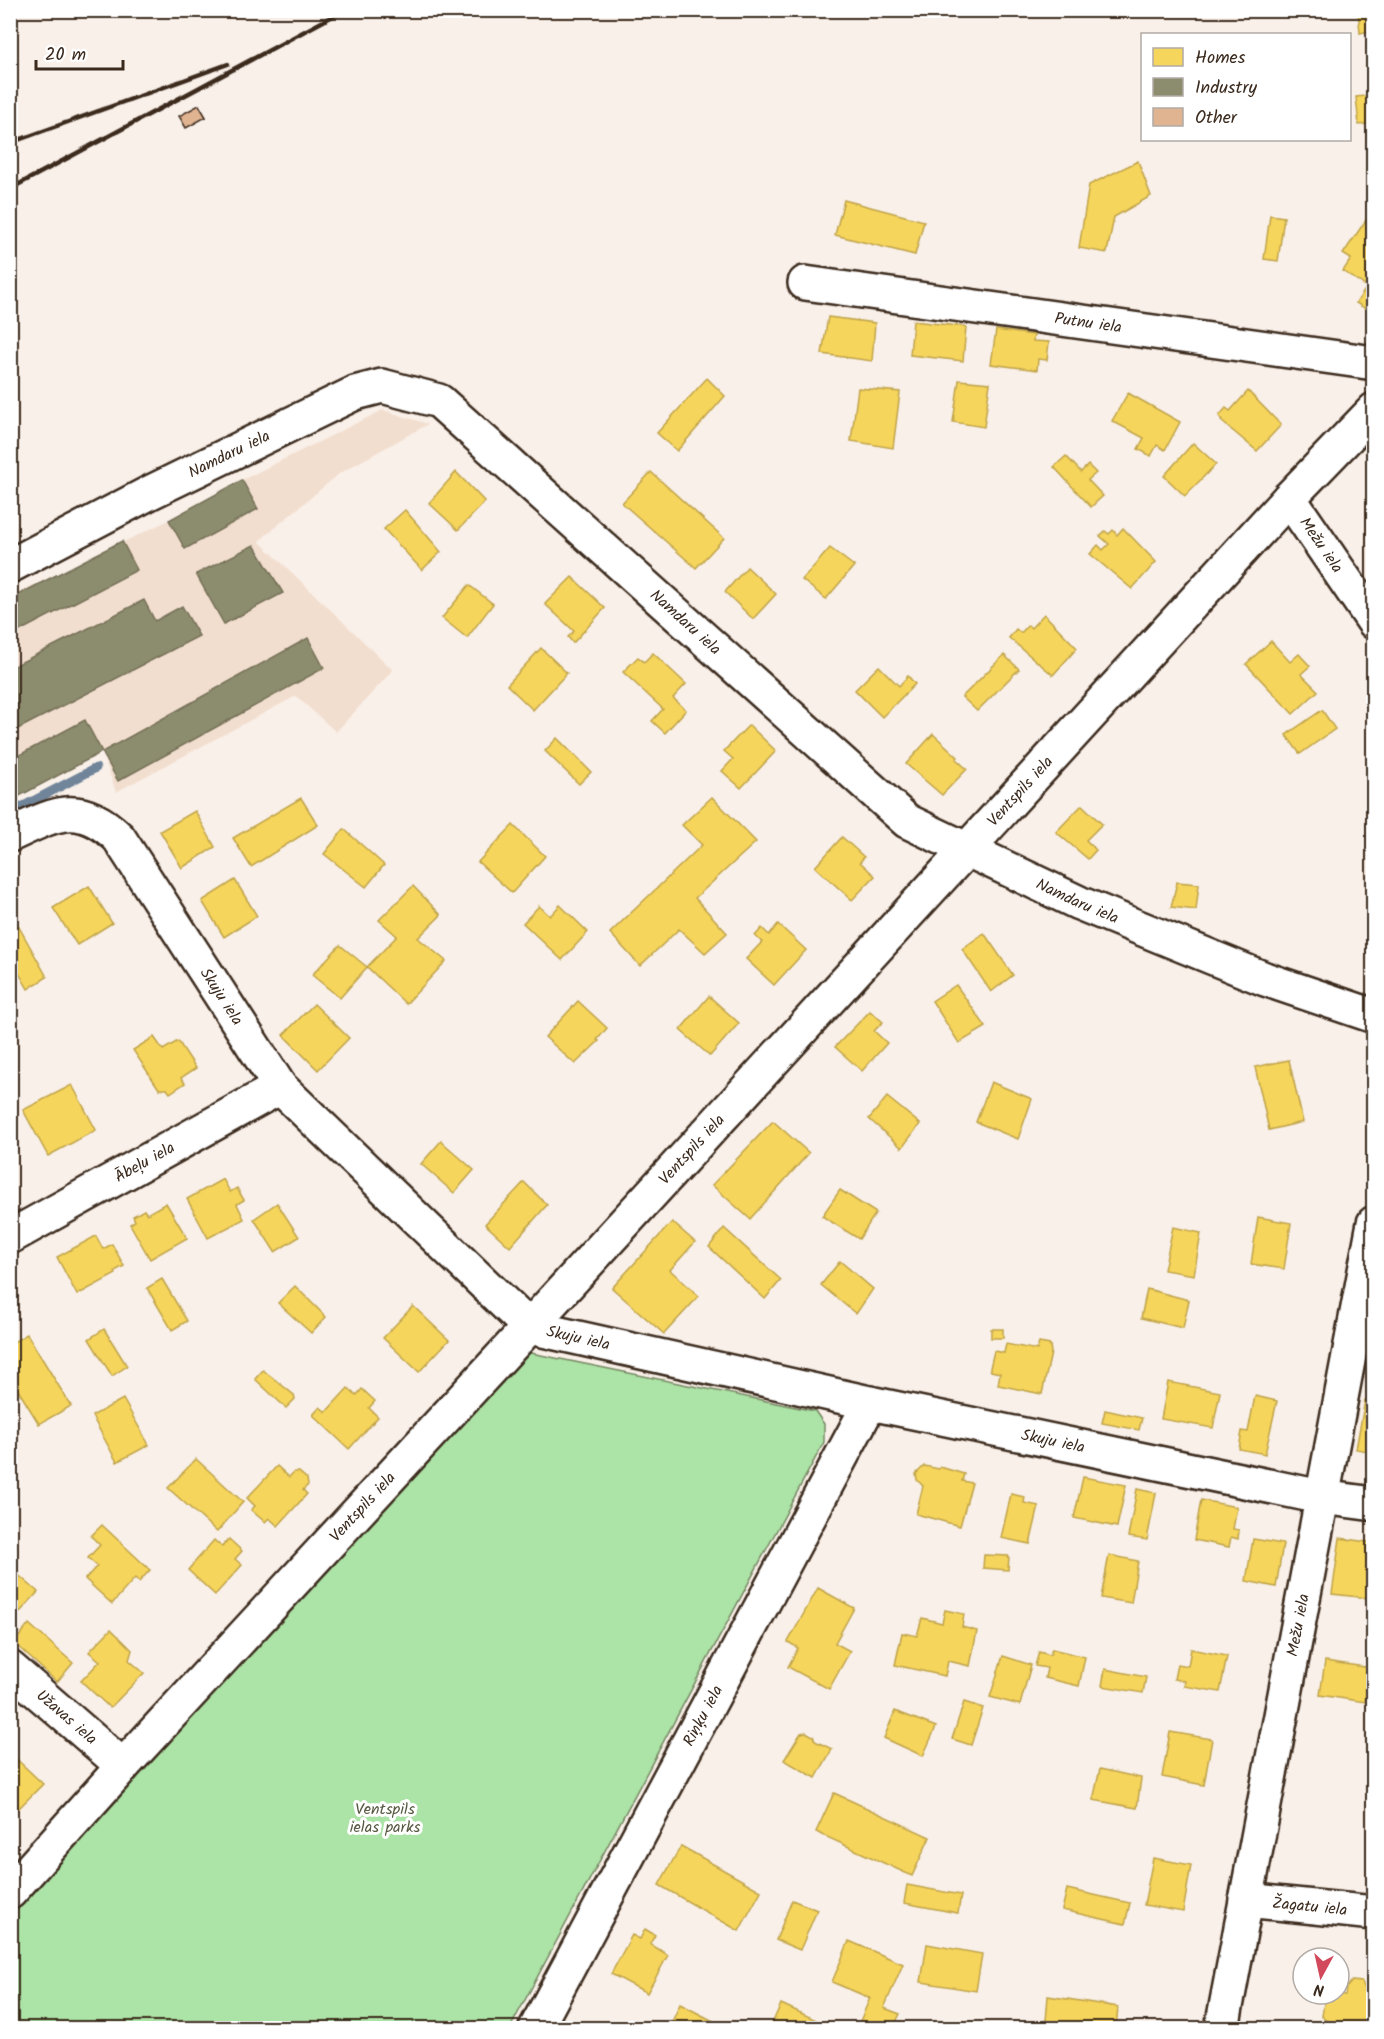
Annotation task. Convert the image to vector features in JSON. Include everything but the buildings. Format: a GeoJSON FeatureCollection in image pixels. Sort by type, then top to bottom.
{"type":"FeatureCollection","features":[{"type":"Feature","properties":{"kind":"street","name":"Putnu iela"},"geometry":{"type":"LineString","coordinates":[[805,283],[1374,363]]}},
{"type":"Feature","properties":{"kind":"street","name":"Namdaru iela"},"geometry":{"type":"LineString","coordinates":[[10,566],[151,492],[355,393],[382,386],[439,401],[907,821],[965,851],[1078,903],[1232,966],[1374,1016]]}},
{"type":"Feature","properties":{"kind":"street","name":"Ventspils iela"},"geometry":{"type":"LineString","coordinates":[[10,1892],[123,1766],[1289,498],[1374,410]]}},
{"type":"Feature","properties":{"kind":"street","name":"Mežu iela"},"geometry":{"type":"LineString","coordinates":[[1289,498],[1374,622]]}},
{"type":"Feature","properties":{"kind":"street","name":"Skuju iela"},"geometry":{"type":"LineString","coordinates":[[10,835],[55,814],[81,815],[102,822],[119,838],[280,1087],[529,1327],[870,1403],[1321,1497],[1374,1504]]}},
{"type":"Feature","properties":{"kind":"street","name":"Ābeļu iela"},"geometry":{"type":"LineString","coordinates":[[10,1237],[280,1087]]}},
{"type":"Feature","properties":{"kind":"street","name":"Mežu iela"},"geometry":{"type":"LineString","coordinates":[[1222,2028],[1374,1223]]}},
{"type":"Feature","properties":{"kind":"street","name":"Riņķu iela"},"geometry":{"type":"LineString","coordinates":[[536,2028],[870,1403]]}},
{"type":"Feature","properties":{"kind":"street","name":"Užavas iela"},"geometry":{"type":"LineString","coordinates":[[10,1668],[123,1766]]}},
{"type":"Feature","properties":{"kind":"street","name":"Žagatu iela"},"geometry":{"type":"LineString","coordinates":[[1246,1900],[1374,1913]]}},
{"type":"Feature","properties":{"kind":"shaded area"},"geometry":{"type":"Polygon","coordinates":[[[383,410],[428,424],[340,473],[259,541],[393,670],[336,732],[296,696],[116,792],[102,752],[11,801],[11,596],[169,520],[242,480],[383,410]]]}},
{"type":"Feature","properties":{"kind":"green space","name":"Ventspils ielas parks"},"geometry":{"type":"Polygon","coordinates":[[[526,1352],[815,1411],[824,1424],[824,1442],[510,2028],[11,2028],[10,1915],[526,1352]]]}},
{"type":"Feature","properties":{"kind":"waterway"},"geometry":{"type":"LineString","coordinates":[[10,813],[96,768]]}},
{"type":"Feature","properties":{"kind":"railway"},"geometry":{"type":"LineString","coordinates":[[10,189],[344,10]]}},
{"type":"Feature","properties":{"kind":"railway"},"geometry":{"type":"LineString","coordinates":[[10,143],[228,64]]}}]}
